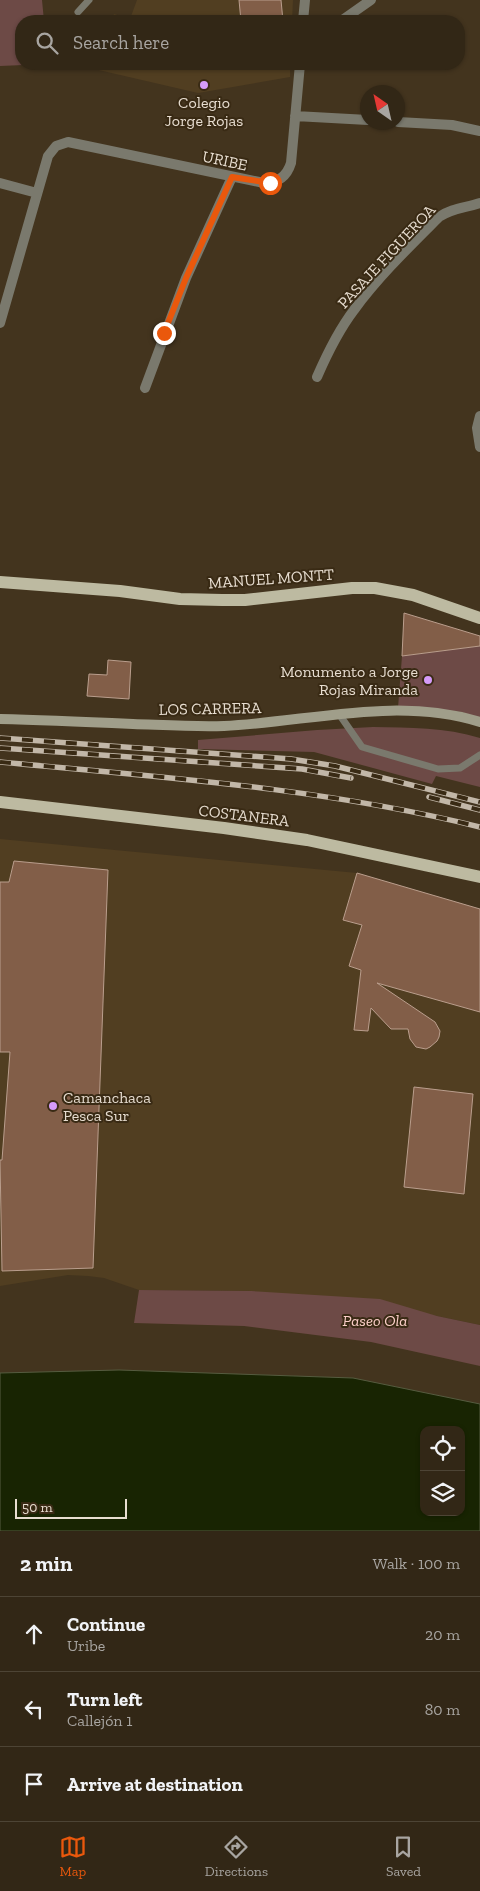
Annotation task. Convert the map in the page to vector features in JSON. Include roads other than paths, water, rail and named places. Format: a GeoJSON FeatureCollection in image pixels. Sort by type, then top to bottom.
{"type":"FeatureCollection","features":[{"type":"Feature","properties":{"kind":"main road","name":"MANUEL MONTT"},"geometry":{"type":"LineString","coordinates":[[0,582],[120,591],[180,599],[222,600],[245,600],[352,588],[375,588],[413,595],[480,618]]}},
{"type":"Feature","properties":{"kind":"main road","name":"LOS CARRERA"},"geometry":{"type":"LineString","coordinates":[[0,718],[206,726],[259,723],[386,710],[438,713],[480,722]]}},
{"type":"Feature","properties":{"kind":"main road","name":"COSTANERA"},"geometry":{"type":"LineString","coordinates":[[0,802],[298,838],[480,877]]}},
{"type":"Feature","properties":{"kind":"street"},"geometry":{"type":"LineString","coordinates":[[304,15],[305,0]]}},
{"type":"Feature","properties":{"kind":"street"},"geometry":{"type":"LineString","coordinates":[[350,15],[371,0]]}},
{"type":"Feature","properties":{"kind":"street"},"geometry":{"type":"LineString","coordinates":[[299,70],[295,116],[360,120]]}},
{"type":"Feature","properties":{"kind":"street","name":"URIBE"},"geometry":{"type":"LineString","coordinates":[[37,193],[48,156],[56,146],[68,142],[232,177],[270,183],[276,182],[286,174],[291,163],[295,116]]}},
{"type":"Feature","properties":{"kind":"street"},"geometry":{"type":"LineString","coordinates":[[405,122],[452,125],[480,131]]}},
{"type":"Feature","properties":{"kind":"street"},"geometry":{"type":"LineString","coordinates":[[144,388],[186,278],[232,177]]}},
{"type":"Feature","properties":{"kind":"street"},"geometry":{"type":"LineString","coordinates":[[0,183],[37,193],[0,323]]}},
{"type":"Feature","properties":{"kind":"street","name":"PASAJE FIGUEROA"},"geometry":{"type":"LineString","coordinates":[[317,377],[336,336],[348,318],[365,296],[439,217],[455,208],[480,203]]}},
{"type":"Feature","properties":{"kind":"street"},"geometry":{"type":"LineString","coordinates":[[480,416],[477,428],[480,446]]}},
{"type":"Feature","properties":{"kind":"lane"},"geometry":{"type":"LineString","coordinates":[[78,12],[89,0]]}},
{"type":"Feature","properties":{"kind":"lane"},"geometry":{"type":"LineString","coordinates":[[339,714],[362,747],[438,769],[460,768],[480,755]]}},
{"type":"Feature","properties":{"kind":"railway"},"geometry":{"type":"LineString","coordinates":[[0,738],[291,759],[335,766],[480,802]]}},
{"type":"Feature","properties":{"kind":"railway"},"geometry":{"type":"LineString","coordinates":[[0,748],[302,769],[351,778]]}},
{"type":"Feature","properties":{"kind":"railway"},"geometry":{"type":"LineString","coordinates":[[0,762],[181,779],[301,793],[361,802],[480,827]]}},
{"type":"Feature","properties":{"kind":"railway"},"geometry":{"type":"LineString","coordinates":[[429,797],[480,810]]}},
{"type":"Feature","properties":{"kind":"place","name":"Colegio Jorge Rojas"},"geometry":{"type":"Point","coordinates":[204,85]}},
{"type":"Feature","properties":{"kind":"place","name":"Monumento a Jorge Rojas Miranda"},"geometry":{"type":"Point","coordinates":[428,680]}},
{"type":"Feature","properties":{"kind":"place","name":"Camanchaca Pesca Sur"},"geometry":{"type":"Point","coordinates":[53,1106]}},
{"type":"Feature","properties":{"kind":"park label","name":"Paseo Ola"},"geometry":{"type":"Point","coordinates":[375,1320]}}]}
